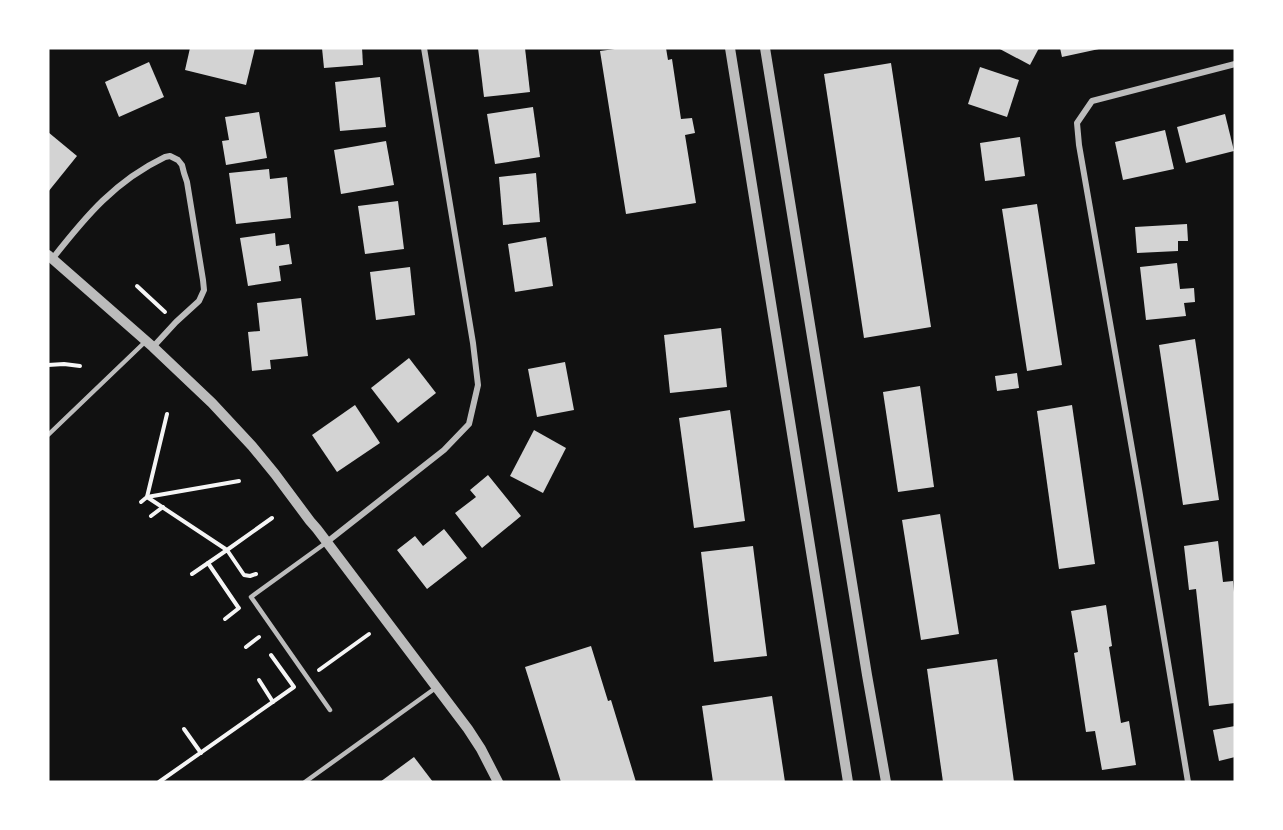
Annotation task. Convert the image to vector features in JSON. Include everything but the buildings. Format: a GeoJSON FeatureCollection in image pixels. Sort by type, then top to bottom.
{"type":"FeatureCollection","features":[{"type":"Feature","properties":{"kind":"street"},"geometry":{"type":"LineString","coordinates":[[327,542],[444,450],[469,424],[478,386],[473,343],[424,48]]}},
{"type":"Feature","properties":{"kind":"street"},"geometry":{"type":"LineString","coordinates":[[730,48],[848,782]]}},
{"type":"Feature","properties":{"kind":"street"},"geometry":{"type":"LineString","coordinates":[[765,48],[886,782]]}},
{"type":"Feature","properties":{"kind":"street"},"geometry":{"type":"LineString","coordinates":[[1188,782],[1077,123],[1092,101],[1235,64]]}},
{"type":"Feature","properties":{"kind":"street"},"geometry":{"type":"LineString","coordinates":[[150,344],[199,301],[204,290],[187,182],[182,165],[170,156],[145,168],[117,186],[50,256],[194,385],[252,446],[468,729],[498,782]]}},
{"type":"Feature","properties":{"kind":"lane"},"geometry":{"type":"LineString","coordinates":[[48,435],[150,344]]}},
{"type":"Feature","properties":{"kind":"lane"},"geometry":{"type":"LineString","coordinates":[[327,542],[251,597],[330,710]]}},
{"type":"Feature","properties":{"kind":"lane"},"geometry":{"type":"LineString","coordinates":[[305,782],[437,687]]}},
{"type":"Feature","properties":{"kind":"path"},"geometry":{"type":"LineString","coordinates":[[48,365],[80,366]]}},
{"type":"Feature","properties":{"kind":"path"},"geometry":{"type":"LineString","coordinates":[[147,497],[167,414]]}},
{"type":"Feature","properties":{"kind":"path"},"geometry":{"type":"LineString","coordinates":[[141,502],[147,497],[239,481]]}},
{"type":"Feature","properties":{"kind":"path"},"geometry":{"type":"LineString","coordinates":[[147,497],[227,550],[244,575],[256,574]]}},
{"type":"Feature","properties":{"kind":"path"},"geometry":{"type":"LineString","coordinates":[[151,516],[164,507]]}},
{"type":"Feature","properties":{"kind":"path"},"geometry":{"type":"LineString","coordinates":[[192,574],[272,518]]}},
{"type":"Feature","properties":{"kind":"path"},"geometry":{"type":"LineString","coordinates":[[208,563],[239,608],[225,619]]}},
{"type":"Feature","properties":{"kind":"path"},"geometry":{"type":"LineString","coordinates":[[318,671],[369,634]]}},
{"type":"Feature","properties":{"kind":"path"},"geometry":{"type":"LineString","coordinates":[[246,647],[259,637],[265,646]]}},
{"type":"Feature","properties":{"kind":"path"},"geometry":{"type":"LineString","coordinates":[[159,782],[294,687],[270,654]]}},
{"type":"Feature","properties":{"kind":"path"},"geometry":{"type":"LineString","coordinates":[[259,680],[273,702]]}},
{"type":"Feature","properties":{"kind":"path"},"geometry":{"type":"LineString","coordinates":[[184,729],[201,753]]}}]}
